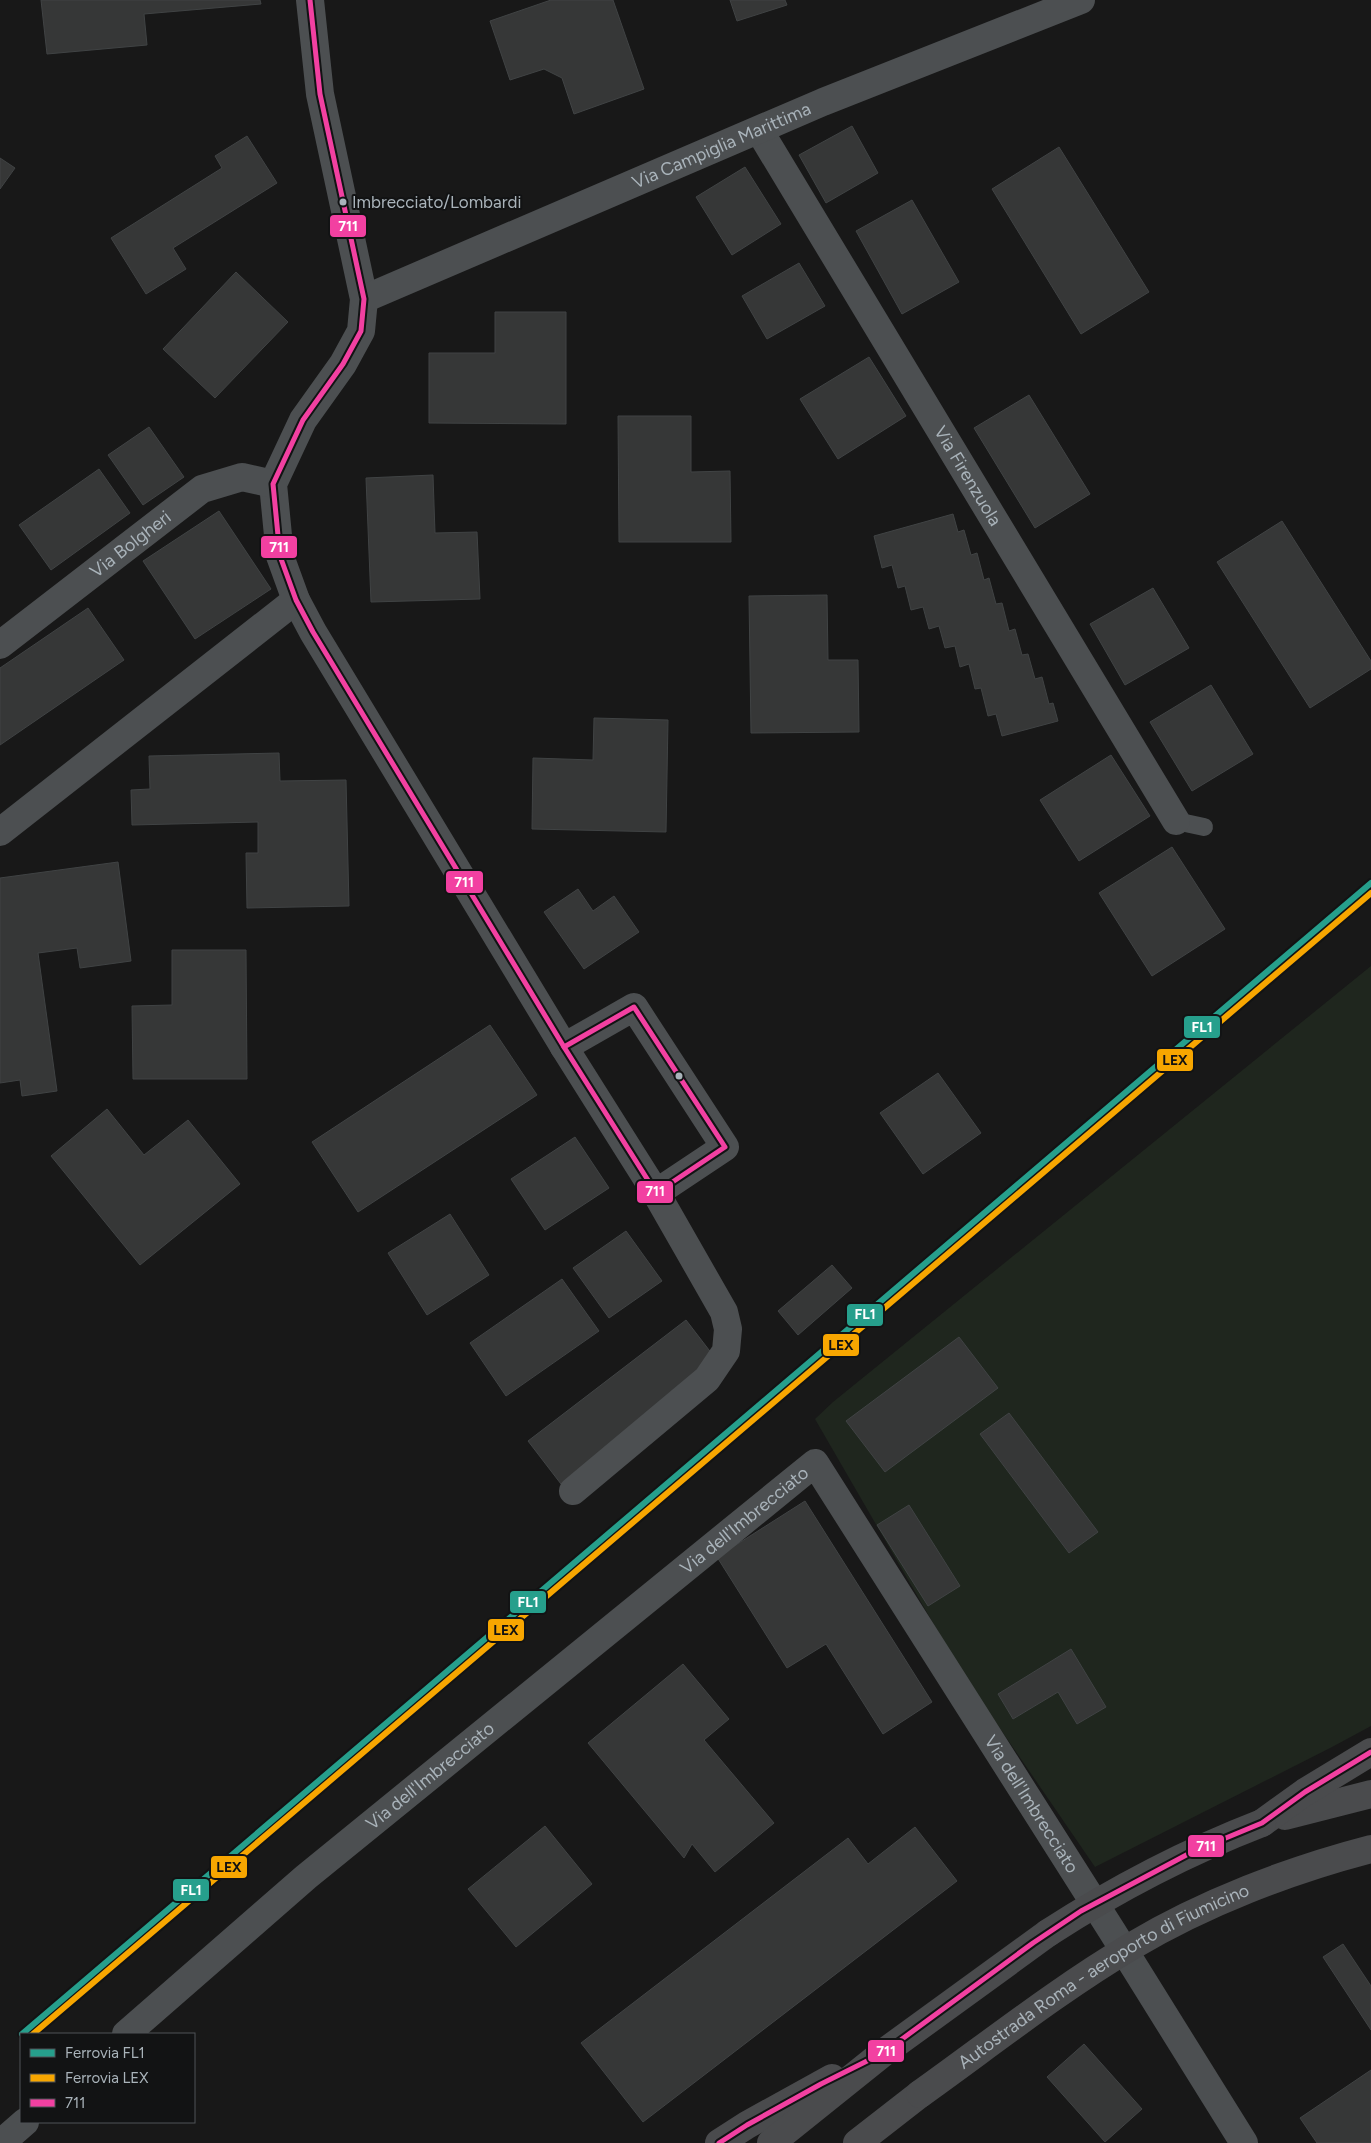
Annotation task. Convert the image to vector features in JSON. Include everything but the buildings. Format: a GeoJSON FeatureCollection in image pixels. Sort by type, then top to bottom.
{"type":"FeatureCollection","features":[{"type":"Feature","properties":{"kind":"highway"},"geometry":{"type":"LineString","coordinates":[[1262,1823],[1305,1792],[1371,1752]]}},
{"type":"Feature","properties":{"kind":"highway"},"geometry":{"type":"LineString","coordinates":[[771,2143],[883,2053],[1033,1943],[1082,1912],[1192,1852],[1262,1823],[1297,1811],[1371,1794]]}},
{"type":"Feature","properties":{"kind":"highway","name":"Autostrada Roma - aeroporto di Fiumicino"},"geometry":{"type":"LineString","coordinates":[[857,2143],[1030,2013],[1133,1946],[1197,1912],[1244,1892],[1304,1868],[1371,1849]]}},
{"type":"Feature","properties":{"kind":"highway"},"geometry":{"type":"LineString","coordinates":[[719,2143],[747,2125],[821,2084],[883,2053]]}},
{"type":"Feature","properties":{"kind":"street"},"geometry":{"type":"LineString","coordinates":[[310,0],[320,94],[364,299],[361,331],[342,364],[303,420],[274,484],[280,556],[296,600],[313,632],[564,1048],[656,1193],[724,1312],[728,1328],[726,1351],[707,1379],[573,1491]]}},
{"type":"Feature","properties":{"kind":"street","name":"Via Campiglia Marittima"},"geometry":{"type":"LineString","coordinates":[[364,299],[823,102],[1081,0]]}},
{"type":"Feature","properties":{"kind":"street","name":"Via Firenzuola"},"geometry":{"type":"LineString","coordinates":[[759,130],[1176,821]]}},
{"type":"Feature","properties":{"kind":"street","name":"Via Bolgheri"},"geometry":{"type":"LineString","coordinates":[[0,645],[202,489],[242,477],[274,484]]}},
{"type":"Feature","properties":{"kind":"street"},"geometry":{"type":"LineString","coordinates":[[0,832],[296,600]]}},
{"type":"Feature","properties":{"kind":"street"},"geometry":{"type":"LineString","coordinates":[[564,1048],[634,1007],[725,1147],[656,1193]]}},
{"type":"Feature","properties":{"kind":"street","name":"Via dell'Imbrecciato"},"geometry":{"type":"LineString","coordinates":[[127,2033],[313,1871],[815,1463],[1244,2143]]}},
{"type":"Feature","properties":{"kind":"street"},"geometry":{"type":"LineString","coordinates":[[1,2143],[24,2123]]}},
{"type":"Feature","properties":{"kind":"lane"},"geometry":{"type":"LineString","coordinates":[[1176,821],[1204,827]]}},
{"type":"Feature","properties":{"kind":"shaded area"},"geometry":{"type":"Polygon","coordinates":[[[1371,966],[1371,1726],[1095,1867],[962,1673],[815,1419],[833,1402],[1371,966]]]}},
{"type":"Feature","properties":{"kind":"rail line","name":"FL1"},"geometry":{"type":"LineString","coordinates":[[23,2033],[1371,883]]}},
{"type":"Feature","properties":{"kind":"rail line","name":"LEX"},"geometry":{"type":"LineString","coordinates":[[34,2033],[1371,893]]}},
{"type":"Feature","properties":{"kind":"transit line","name":"711"},"geometry":{"type":"LineString","coordinates":[[310,0],[320,94],[364,299],[361,331],[343,364],[303,420],[273,484],[280,556],[296,600],[313,632],[564,1047]]}},
{"type":"Feature","properties":{"kind":"transit line","name":"711"},"geometry":{"type":"LineString","coordinates":[[634,1007],[725,1147],[656,1193],[564,1047],[634,1007]]}},
{"type":"Feature","properties":{"kind":"transit line","name":"711"},"geometry":{"type":"LineString","coordinates":[[719,2143],[747,2125],[821,2084],[883,2053],[1033,1943],[1081,1911],[1192,1852],[1262,1823],[1305,1792],[1371,1752]]}},
{"type":"Feature","properties":{"kind":"place","name":"Imbrecciato/Lombardi"},"geometry":{"type":"Point","coordinates":[343,202]}}]}
